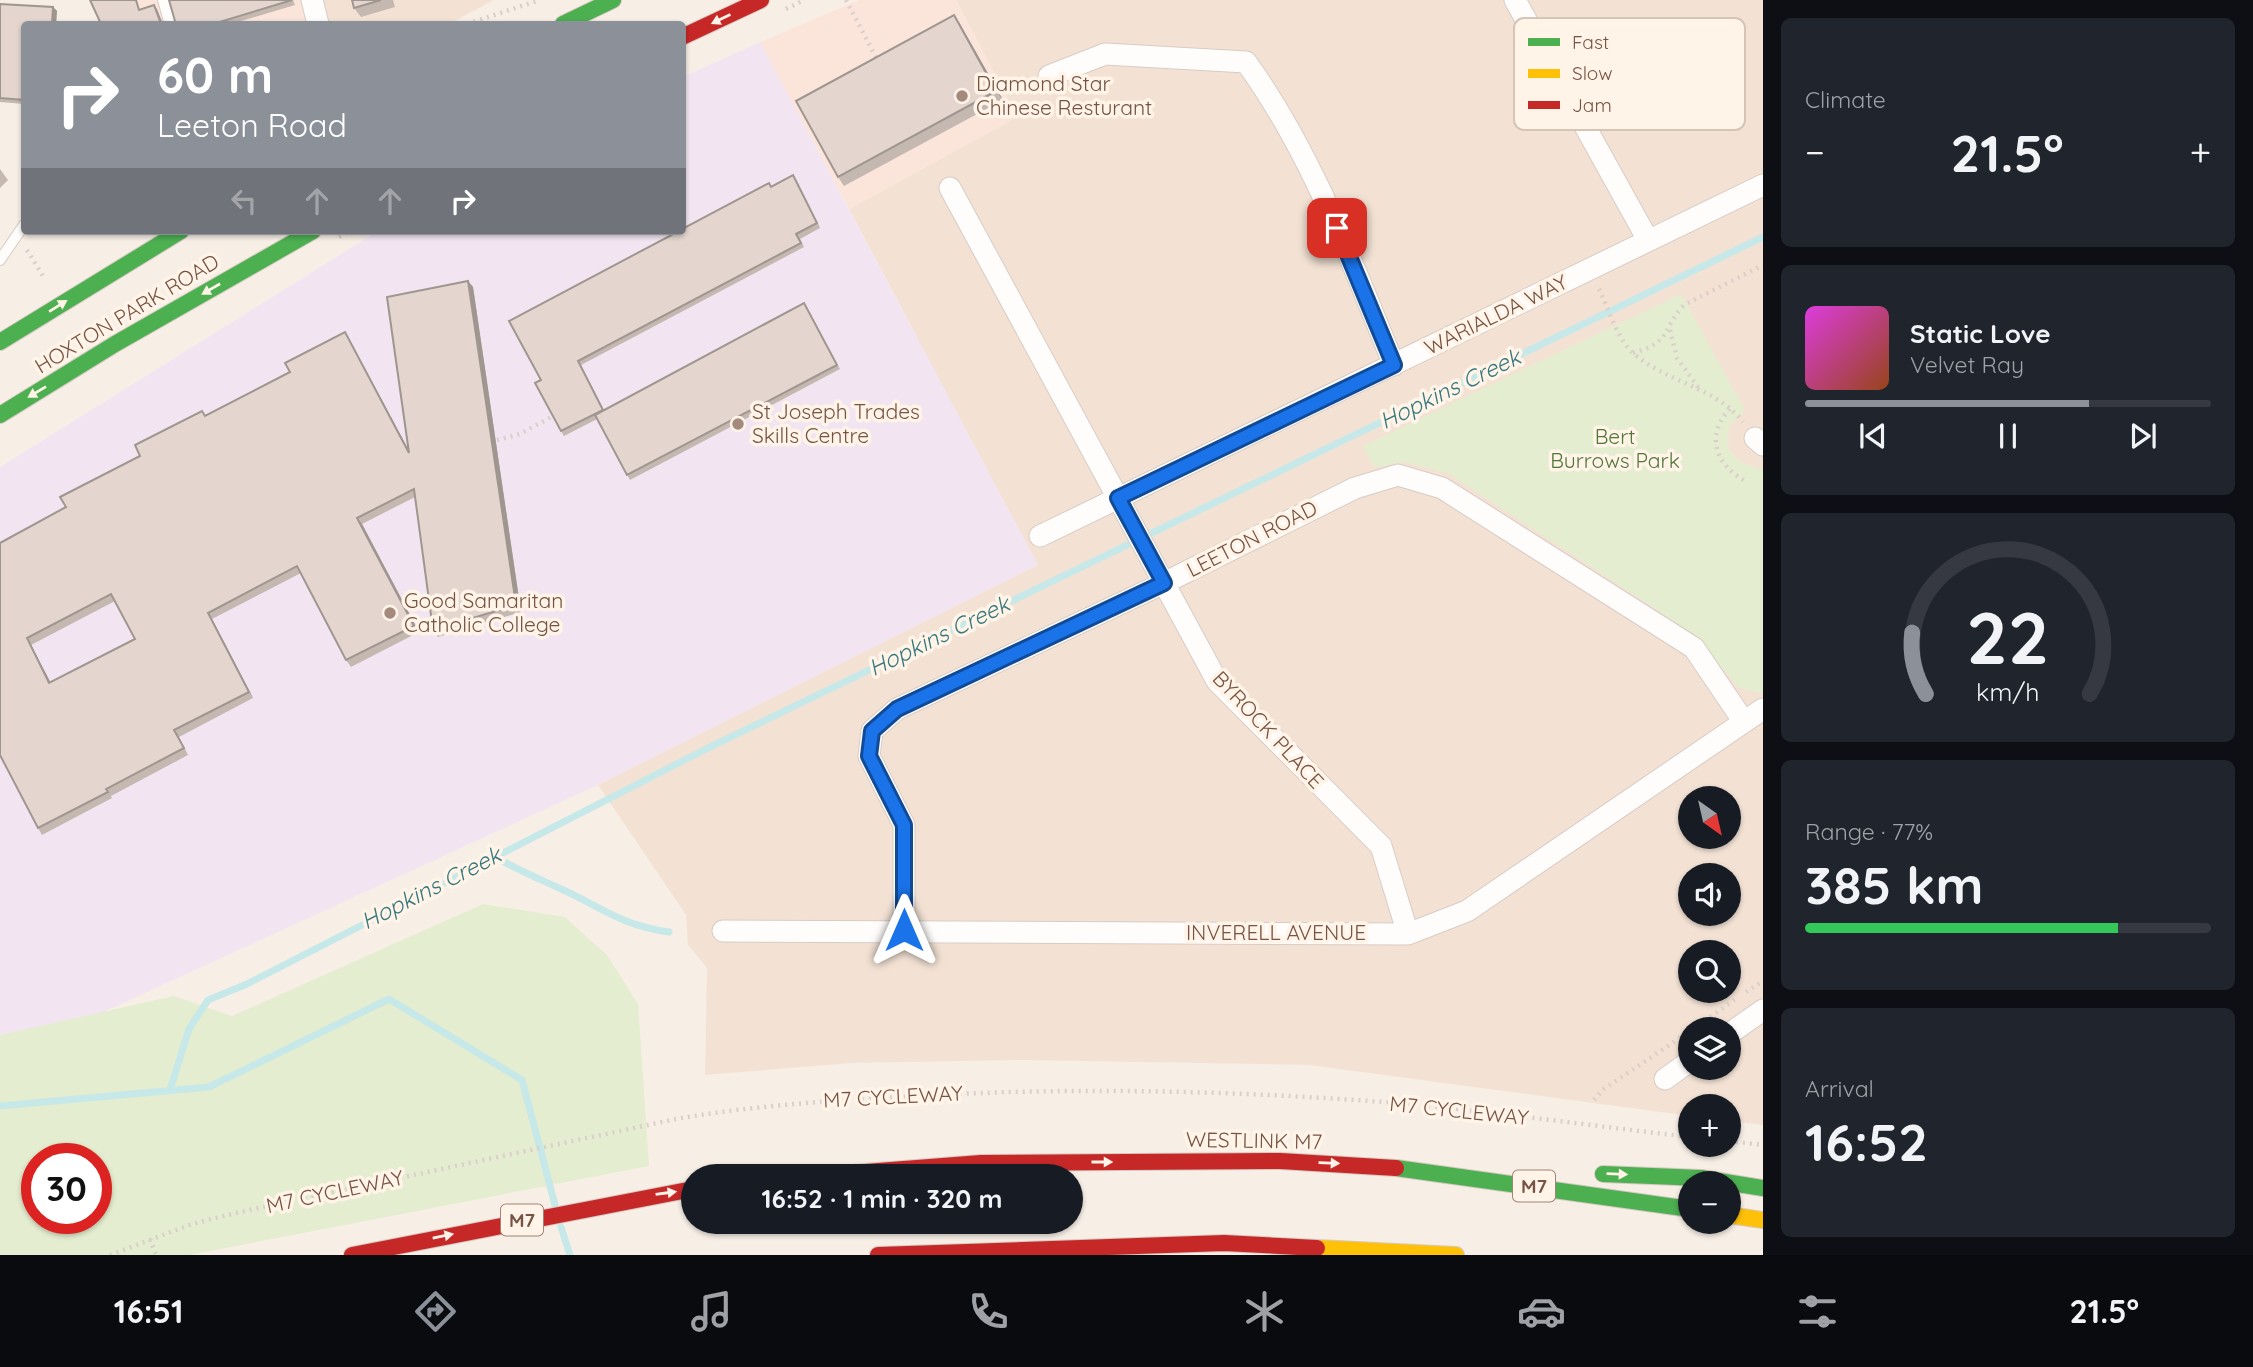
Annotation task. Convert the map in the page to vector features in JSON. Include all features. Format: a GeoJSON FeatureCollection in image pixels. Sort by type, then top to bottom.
{"type":"FeatureCollection","features":[{"type":"Feature","properties":{"kind":"main road"},"geometry":{"type":"LineString","coordinates":[[568,21],[613,0]]}},
{"type":"Feature","properties":{"kind":"main road"},"geometry":{"type":"LineString","coordinates":[[686,35],[761,0]]}},
{"type":"Feature","properties":{"kind":"main road","name":"HOXTON PARK ROAD"},"geometry":{"type":"LineString","coordinates":[[0,342],[174,235]]}},
{"type":"Feature","properties":{"kind":"main road","name":"HOXTON PARK ROAD"},"geometry":{"type":"LineString","coordinates":[[0,415],[306,235]]}},
{"type":"Feature","properties":{"kind":"main road","name":"WESTLINK M7"},"geometry":{"type":"LineString","coordinates":[[968,1164],[1280,1161],[1377,1165],[1678,1207]]}},
{"type":"Feature","properties":{"kind":"main road"},"geometry":{"type":"LineString","coordinates":[[1377,1165],[1539,1171]]}},
{"type":"Feature","properties":{"kind":"main road"},"geometry":{"type":"LineString","coordinates":[[1580,1173],[1701,1178],[1763,1188]]}},
{"type":"Feature","properties":{"kind":"main road","name":"M7"},"geometry":{"type":"LineString","coordinates":[[352,1255],[681,1191]]}},
{"type":"Feature","properties":{"kind":"main road"},"geometry":{"type":"LineString","coordinates":[[1741,1217],[1763,1220]]}},
{"type":"Feature","properties":{"kind":"main road"},"geometry":{"type":"LineString","coordinates":[[878,1255],[1224,1243],[1450,1254]]}},
{"type":"Feature","properties":{"kind":"street"},"geometry":{"type":"LineString","coordinates":[[312,0],[317,21]]}},
{"type":"Feature","properties":{"kind":"street"},"geometry":{"type":"LineString","coordinates":[[1515,0],[1525,18]]}},
{"type":"Feature","properties":{"kind":"street"},"geometry":{"type":"LineString","coordinates":[[1049,76],[1105,54],[1246,62],[1266,91],[1328,205],[1394,365]]}},
{"type":"Feature","properties":{"kind":"street"},"geometry":{"type":"LineString","coordinates":[[1587,130],[1648,240]]}},
{"type":"Feature","properties":{"kind":"street","name":"WARIALDA WAY"},"geometry":{"type":"LineString","coordinates":[[1040,536],[1763,185]]}},
{"type":"Feature","properties":{"kind":"street","name":"BYROCK PLACE"},"geometry":{"type":"LineString","coordinates":[[950,188],[1217,681],[1381,846],[1408,934]]}},
{"type":"Feature","properties":{"kind":"street"},"geometry":{"type":"LineString","coordinates":[[242,271],[278,235]]}},
{"type":"Feature","properties":{"kind":"street","name":"LEETON ROAD"},"geometry":{"type":"LineString","coordinates":[[904,930],[904,825],[869,756],[872,731],[897,709],[1164,583],[1355,488],[1398,475],[1442,488],[1694,648],[1744,722]]}},
{"type":"Feature","properties":{"kind":"street","name":"INVERELL AVENUE"},"geometry":{"type":"LineString","coordinates":[[723,931],[1408,934],[1466,911],[1763,709]]}},
{"type":"Feature","properties":{"kind":"street"},"geometry":{"type":"LineString","coordinates":[[1741,1026],[1763,1010]]}},
{"type":"Feature","properties":{"kind":"street"},"geometry":{"type":"LineString","coordinates":[[1665,1079],[1678,1070]]}},
{"type":"Feature","properties":{"kind":"lane"},"geometry":{"type":"LineString","coordinates":[[163,0],[169,21]]}},
{"type":"Feature","properties":{"kind":"lane"},"geometry":{"type":"LineString","coordinates":[[0,260],[21,229]]}},
{"type":"Feature","properties":{"kind":"path"},"geometry":{"type":"LineString","coordinates":[[476,21],[540,0]]}},
{"type":"Feature","properties":{"kind":"path"},"geometry":{"type":"LineString","coordinates":[[846,0],[881,68]]}},
{"type":"Feature","properties":{"kind":"path"},"geometry":{"type":"LineString","coordinates":[[23,244],[43,276]]}},
{"type":"Feature","properties":{"kind":"path"},"geometry":{"type":"LineString","coordinates":[[1631,351],[1660,342],[1670,330],[1674,316],[1684,305],[1763,265]]}},
{"type":"Feature","properties":{"kind":"path"},"geometry":{"type":"LineString","coordinates":[[1597,285],[1631,351],[1730,409],[1759,441]]}},
{"type":"Feature","properties":{"kind":"path"},"geometry":{"type":"LineString","coordinates":[[1670,330],[1677,358],[1698,388]]}},
{"type":"Feature","properties":{"kind":"path"},"geometry":{"type":"LineString","coordinates":[[1730,409],[1722,418],[1714,436],[1716,447],[1728,469],[1746,481]]}},
{"type":"Feature","properties":{"kind":"path"},"geometry":{"type":"LineString","coordinates":[[497,440],[520,434],[554,416]]}},
{"type":"Feature","properties":{"kind":"path"},"geometry":{"type":"LineString","coordinates":[[1711,1017],[1763,981]]}},
{"type":"Feature","properties":{"kind":"path"},"geometry":{"type":"LineString","coordinates":[[1594,1100],[1604,1089],[1678,1039]]}},
{"type":"Feature","properties":{"kind":"path","name":"M7 CYCLEWAY"},"geometry":{"type":"LineString","coordinates":[[110,1255],[192,1224],[240,1212],[676,1119],[734,1109],[809,1102],[979,1092],[1111,1090],[1373,1102],[1678,1136]]}},
{"type":"Feature","properties":{"kind":"path"},"geometry":{"type":"LineString","coordinates":[[1741,1142],[1763,1144]]}},
{"type":"Feature","properties":{"kind":"path"},"geometry":{"type":"LineString","coordinates":[[150,1239],[156,1255]]}},
{"type":"Feature","properties":{"kind":"shaded area"},"geometry":{"type":"Polygon","coordinates":[[[91,0],[312,0],[317,21],[101,21],[91,0]]]}},
{"type":"Feature","properties":{"kind":"shaded area"},"geometry":{"type":"Polygon","coordinates":[[[312,0],[494,0],[455,21],[317,21],[312,0]]]}},
{"type":"Feature","properties":{"kind":"shaded area"},"geometry":{"type":"Polygon","coordinates":[[[859,0],[956,0],[1017,117],[849,209],[760,42],[859,0]]]}},
{"type":"Feature","properties":{"kind":"shaded area"},"geometry":{"type":"Polygon","coordinates":[[[956,0],[1763,0],[1763,1125],[1741,1122],[1741,1094],[1678,1094],[1678,1114],[1309,1065],[1022,1060],[852,1063],[705,1075],[707,968],[688,945],[686,915],[598,785],[641,762],[917,337],[849,209],[1017,117],[956,0]]]}},
{"type":"Feature","properties":{"kind":"shaded area","name":"Good Samaritan Catholic College"},"geometry":{"type":"Polygon","coordinates":[[[760,42],[1038,565],[598,785],[97,1015],[0,1035],[0,467],[372,235],[686,235],[686,76],[760,42]]]}},
{"type":"Feature","properties":{"kind":"green space","name":"Bert Burrows Park"},"geometry":{"type":"Polygon","coordinates":[[[1681,294],[1745,410],[1729,427],[1728,449],[1740,462],[1763,470],[1763,692],[1760,693],[1739,688],[1695,635],[1449,474],[1406,462],[1374,467],[1363,446],[1681,294]]]}},
{"type":"Feature","properties":{"kind":"green space"},"geometry":{"type":"Polygon","coordinates":[[[483,904],[565,917],[607,955],[638,1004],[649,1166],[190,1255],[0,1255],[0,1035],[174,996],[232,1016],[483,904]]]}},
{"type":"Feature","properties":{"kind":"building"},"geometry":{"type":"Polygon","coordinates":[[[90,0],[136,0],[139,10],[154,5],[160,21],[100,21],[90,0]]]}},
{"type":"Feature","properties":{"kind":"building"},"geometry":{"type":"Polygon","coordinates":[[[169,0],[292,0],[223,21],[175,21],[169,0]]]}},
{"type":"Feature","properties":{"kind":"building"},"geometry":{"type":"Polygon","coordinates":[[[352,0],[381,0],[354,8],[352,0]]]}},
{"type":"Feature","properties":{"kind":"building"},"geometry":{"type":"Polygon","coordinates":[[[0,4],[53,7],[52,21],[21,21],[21,100],[0,98],[0,4]]]}},
{"type":"Feature","properties":{"kind":"building"},"geometry":{"type":"Polygon","coordinates":[[[954,15],[996,91],[838,177],[796,101],[954,15]]]}},
{"type":"Feature","properties":{"kind":"building"},"geometry":{"type":"Polygon","coordinates":[[[793,175],[817,223],[796,234],[801,243],[578,361],[603,410],[561,431],[535,383],[541,380],[509,321],[671,235],[686,235],[686,227],[769,183],[771,187],[793,175]]]}},
{"type":"Feature","properties":{"kind":"building"},"geometry":{"type":"Polygon","coordinates":[[[468,281],[516,605],[433,630],[414,489],[357,518],[414,626],[346,660],[297,566],[208,613],[249,692],[174,730],[184,748],[38,828],[0,755],[0,543],[66,507],[60,497],[140,456],[135,445],[202,411],[205,416],[290,372],[285,363],[345,332],[409,453],[387,297],[468,281]],[[111,594],[27,638],[49,683],[135,639],[111,594]]]}},
{"type":"Feature","properties":{"kind":"building"},"geometry":{"type":"Polygon","coordinates":[[[804,303],[837,365],[627,475],[595,415],[804,303]]]}},
{"type":"Feature","properties":{"kind":"waterway","name":"Hopkins Creek"},"geometry":{"type":"LineString","coordinates":[[170,1090],[189,1029],[208,1000],[247,984],[704,750],[1763,237]]}},
{"type":"Feature","properties":{"kind":"waterway"},"geometry":{"type":"LineString","coordinates":[[495,857],[611,915],[637,925],[669,932]]}},
{"type":"Feature","properties":{"kind":"waterway"},"geometry":{"type":"LineString","coordinates":[[0,1106],[209,1087],[389,999],[522,1080],[555,1205]]}},
{"type":"Feature","properties":{"kind":"waterway"},"geometry":{"type":"LineString","coordinates":[[561,1227],[570,1255]]}},
{"type":"Feature","properties":{"kind":"traffic: fast"},"geometry":{"type":"LineString","coordinates":[[569,21],[613,0]]}},
{"type":"Feature","properties":{"kind":"traffic: fast"},"geometry":{"type":"LineString","coordinates":[[0,342],[174,235]]}},
{"type":"Feature","properties":{"kind":"traffic: fast"},"geometry":{"type":"LineString","coordinates":[[0,415],[115,344],[306,235]]}},
{"type":"Feature","properties":{"kind":"traffic: fast"},"geometry":{"type":"LineString","coordinates":[[1396,1168],[1678,1207]]}},
{"type":"Feature","properties":{"kind":"traffic: fast"},"geometry":{"type":"LineString","coordinates":[[1603,1174],[1701,1178],[1763,1188]]}},
{"type":"Feature","properties":{"kind":"traffic: slow"},"geometry":{"type":"LineString","coordinates":[[1741,1217],[1763,1220]]}},
{"type":"Feature","properties":{"kind":"traffic: slow"},"geometry":{"type":"LineString","coordinates":[[1317,1248],[1456,1255]]}},
{"type":"Feature","properties":{"kind":"traffic: jam"},"geometry":{"type":"LineString","coordinates":[[686,35],[761,0]]}},
{"type":"Feature","properties":{"kind":"traffic: jam"},"geometry":{"type":"LineString","coordinates":[[968,1164],[1280,1161],[1396,1168]]}},
{"type":"Feature","properties":{"kind":"traffic: jam"},"geometry":{"type":"LineString","coordinates":[[352,1255],[681,1191]]}},
{"type":"Feature","properties":{"kind":"traffic: jam"},"geometry":{"type":"LineString","coordinates":[[878,1255],[1224,1243],[1317,1248]]}},
{"type":"Feature","properties":{"kind":"place","name":"Diamond Star Chinese Resturant"},"geometry":{"type":"Point","coordinates":[962,96]}},
{"type":"Feature","properties":{"kind":"place","name":"St Joseph Trades Skills Centre"},"geometry":{"type":"Point","coordinates":[738,424]}},
{"type":"Feature","properties":{"kind":"place","name":"Good Samaritan Catholic College"},"geometry":{"type":"Point","coordinates":[390,613]}},
{"type":"Feature","properties":{"kind":"route"},"geometry":{"type":"LineString","coordinates":[[904,930],[904,825],[869,756],[872,731],[897,709],[1164,583],[1118,498],[1394,365],[1337,228]]}}]}
